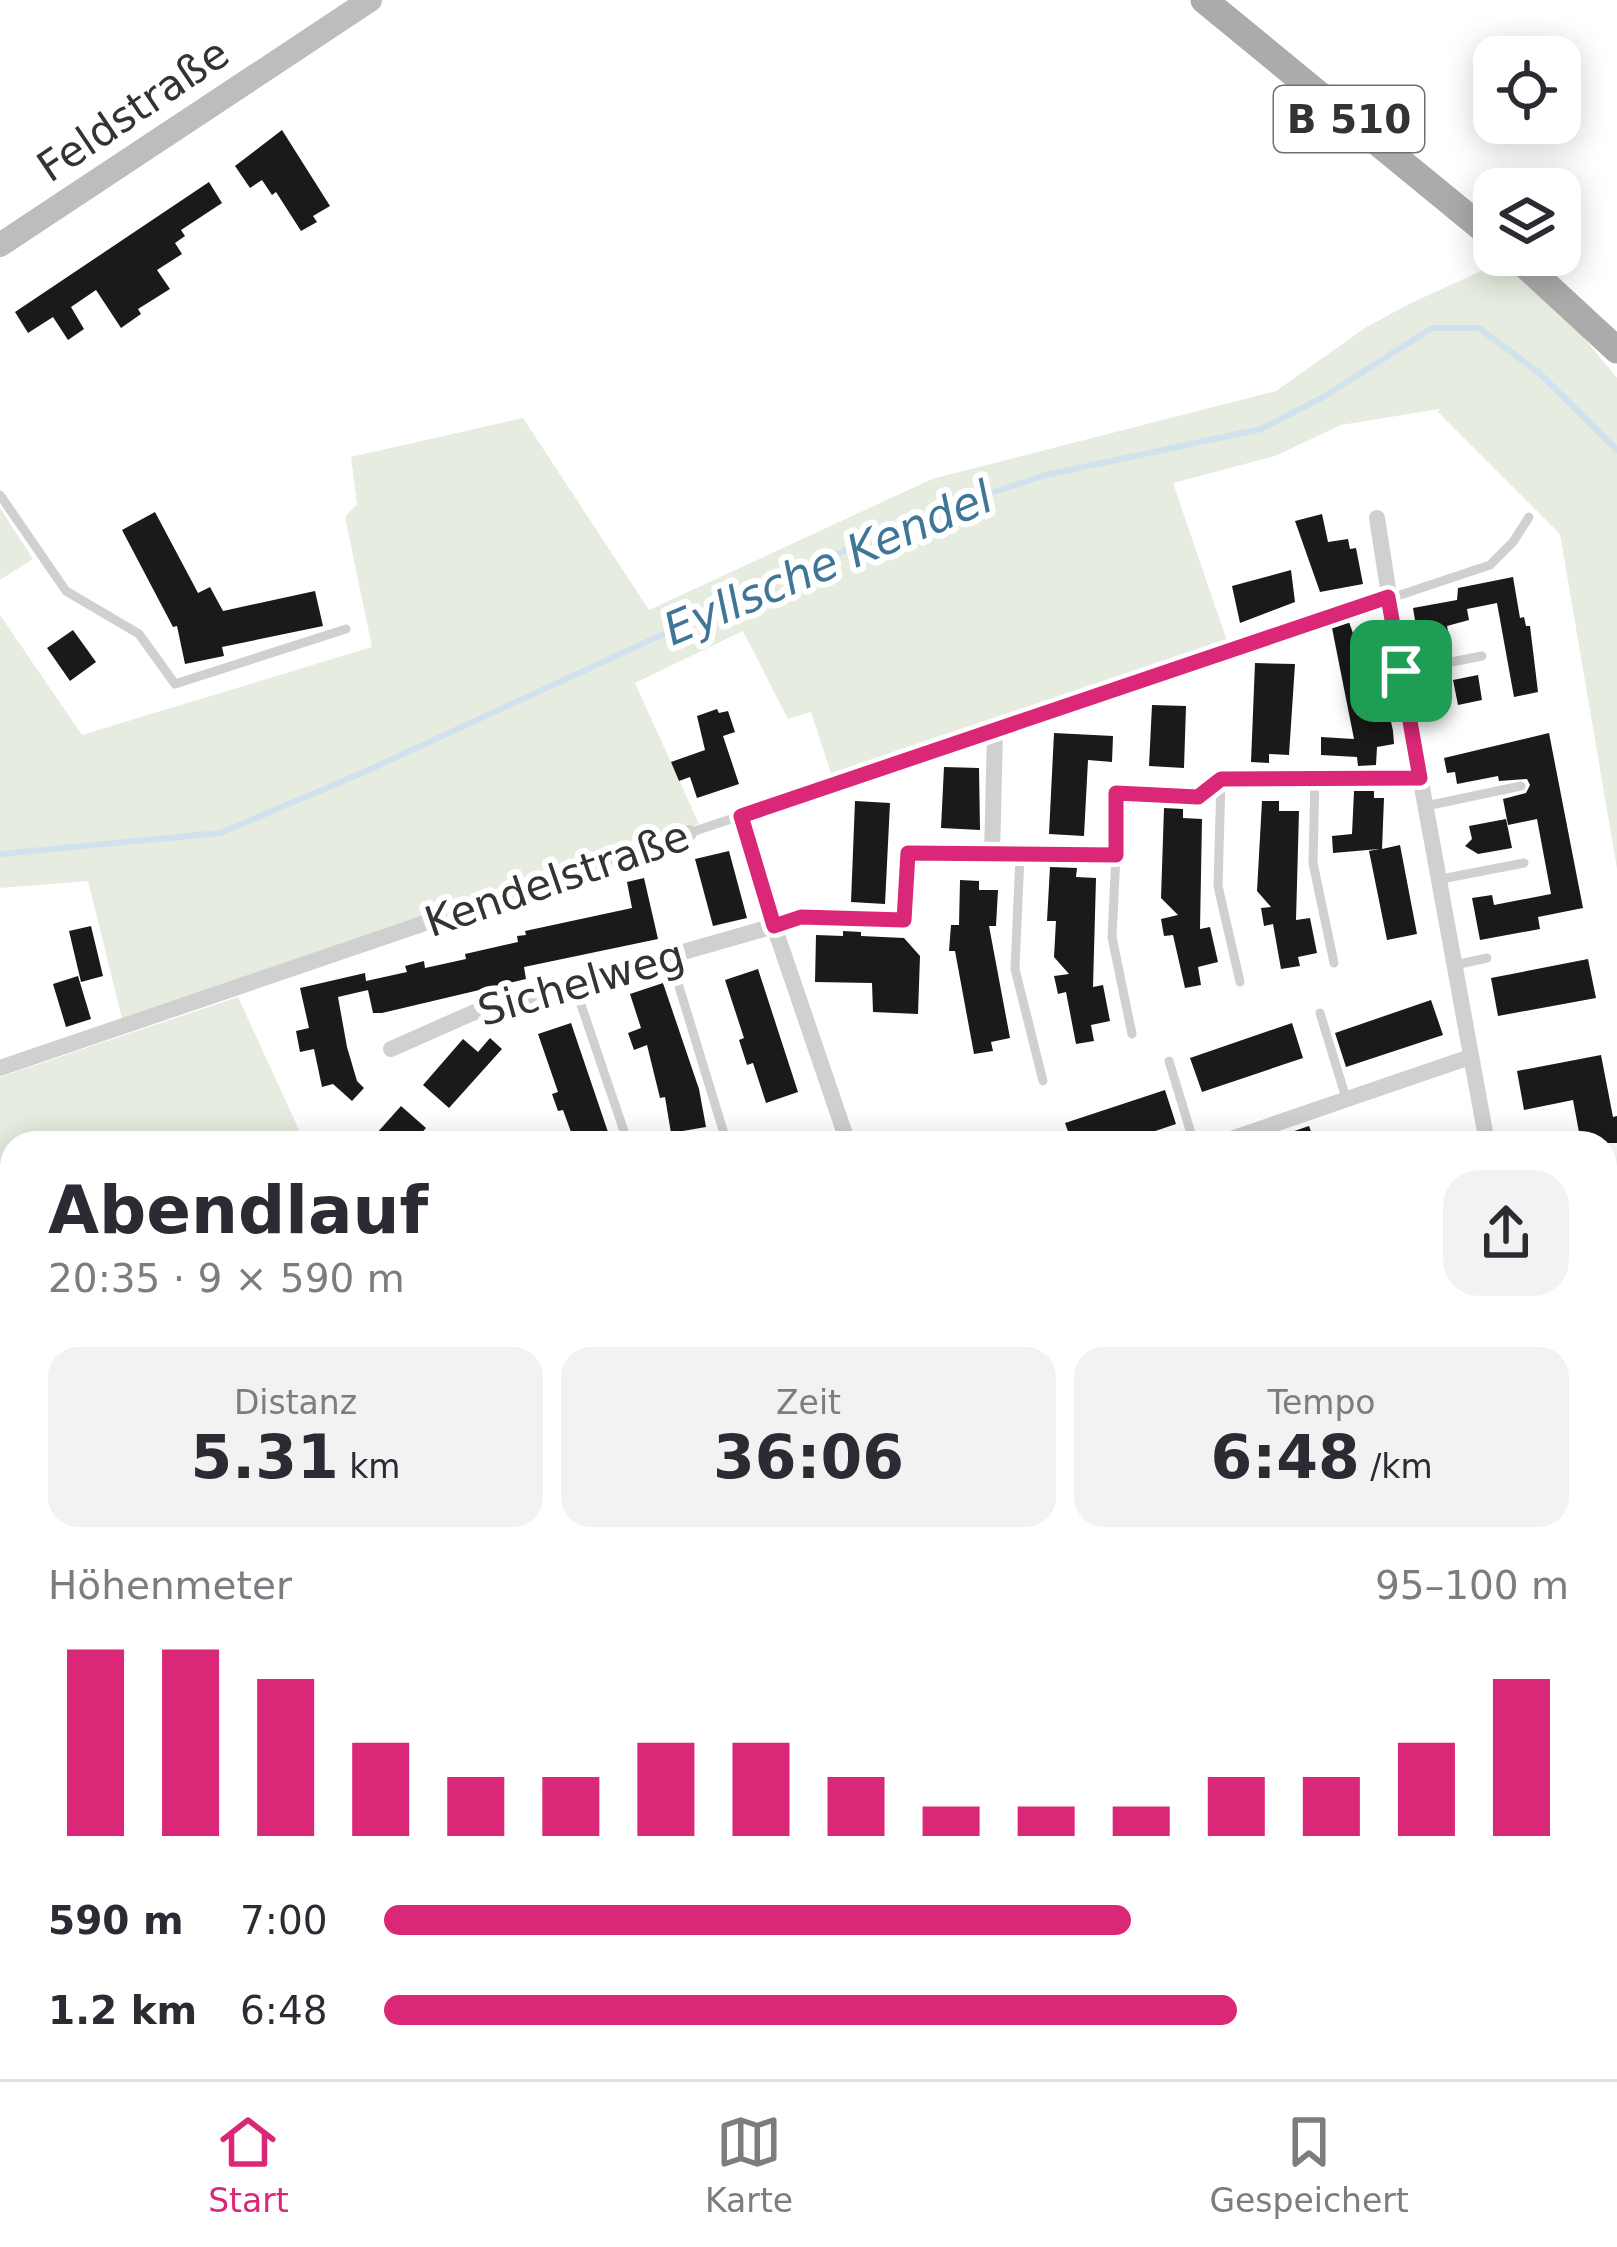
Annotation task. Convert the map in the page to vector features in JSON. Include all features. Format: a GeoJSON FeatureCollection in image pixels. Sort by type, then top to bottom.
{"type":"FeatureCollection","features":[{"type":"Feature","properties":{"kind":"main road","name":"B 510"},"geometry":{"type":"LineString","coordinates":[[1204,0],[1473,221]]}},
{"type":"Feature","properties":{"kind":"main road"},"geometry":{"type":"LineString","coordinates":[[1537,276],[1617,350]]}},
{"type":"Feature","properties":{"kind":"street","name":"Feldstraße"},"geometry":{"type":"LineString","coordinates":[[0,245],[370,0]]}},
{"type":"Feature","properties":{"kind":"street"},"geometry":{"type":"LineString","coordinates":[[1377,518],[1484,1131]]}},
{"type":"Feature","properties":{"kind":"street"},"geometry":{"type":"LineString","coordinates":[[995,732],[992,855],[1116,855],[1116,793],[1198,797],[1221,779],[1420,778]]}},
{"type":"Feature","properties":{"kind":"street","name":"Kendelstraße"},"geometry":{"type":"LineString","coordinates":[[0,1068],[689,833]]}},
{"type":"Feature","properties":{"kind":"street","name":"Sichelweg"},"geometry":{"type":"LineString","coordinates":[[391,1049],[477,1011],[801,917],[904,920],[908,853],[992,855]]}},
{"type":"Feature","properties":{"kind":"street"},"geometry":{"type":"LineString","coordinates":[[774,926],[844,1131]]}},
{"type":"Feature","properties":{"kind":"street"},"geometry":{"type":"LineString","coordinates":[[1253,1131],[1469,1057]]}},
{"type":"Feature","properties":{"kind":"lane"},"geometry":{"type":"LineString","coordinates":[[0,495],[66,591],[139,634],[175,684],[346,628]]}},
{"type":"Feature","properties":{"kind":"lane","name":"Kendelstraße"},"geometry":{"type":"LineString","coordinates":[[689,833],[1490,565],[1528,518]]}},
{"type":"Feature","properties":{"kind":"lane"},"geometry":{"type":"LineString","coordinates":[[1401,671],[1482,656]]}},
{"type":"Feature","properties":{"kind":"lane"},"geometry":{"type":"LineString","coordinates":[[1221,779],[1218,886],[1240,982]]}},
{"type":"Feature","properties":{"kind":"lane"},"geometry":{"type":"LineString","coordinates":[[1315,779],[1313,863],[1334,963]]}},
{"type":"Feature","properties":{"kind":"lane"},"geometry":{"type":"LineString","coordinates":[[1426,806],[1521,786]]}},
{"type":"Feature","properties":{"kind":"lane"},"geometry":{"type":"LineString","coordinates":[[741,816],[774,926]]}},
{"type":"Feature","properties":{"kind":"lane"},"geometry":{"type":"LineString","coordinates":[[1020,855],[1015,969],[1043,1081]]}},
{"type":"Feature","properties":{"kind":"lane"},"geometry":{"type":"LineString","coordinates":[[1116,855],[1112,937],[1132,1034]]}},
{"type":"Feature","properties":{"kind":"lane"},"geometry":{"type":"LineString","coordinates":[[1441,879],[1524,863]]}},
{"type":"Feature","properties":{"kind":"lane"},"geometry":{"type":"LineString","coordinates":[[670,957],[723,1131]]}},
{"type":"Feature","properties":{"kind":"lane"},"geometry":{"type":"LineString","coordinates":[[1455,965],[1487,958]]}},
{"type":"Feature","properties":{"kind":"lane"},"geometry":{"type":"LineString","coordinates":[[574,984],[624,1131]]}},
{"type":"Feature","properties":{"kind":"lane"},"geometry":{"type":"LineString","coordinates":[[1320,1012],[1346,1098]]}},
{"type":"Feature","properties":{"kind":"lane"},"geometry":{"type":"LineString","coordinates":[[1168,1060],[1190,1131]]}},
{"type":"Feature","properties":{"kind":"shaded area"},"geometry":{"type":"Polygon","coordinates":[[[1473,275],[1533,276],[1617,378],[1617,869],[1560,534],[1440,409],[1341,425],[1275,456],[1173,483],[1229,647],[833,779],[811,712],[788,719],[743,631],[635,683],[699,824],[122,1018],[88,881],[0,888],[0,615],[82,735],[372,647],[345,517],[357,504],[351,457],[523,418],[649,610],[932,479],[1276,391],[1365,328],[1473,275]]]}},
{"type":"Feature","properties":{"kind":"shaded area"},"geometry":{"type":"Polygon","coordinates":[[[0,508],[33,559],[0,580],[0,508]]]}},
{"type":"Feature","properties":{"kind":"shaded area"},"geometry":{"type":"Polygon","coordinates":[[[238,997],[299,1131],[0,1131],[0,1077],[238,997]]]}},
{"type":"Feature","properties":{"kind":"building"},"geometry":{"type":"Polygon","coordinates":[[[282,130],[330,206],[313,216],[317,222],[301,231],[276,192],[272,195],[262,180],[250,188],[235,166],[282,130]]]}},
{"type":"Feature","properties":{"kind":"building"},"geometry":{"type":"Polygon","coordinates":[[[209,182],[222,203],[181,230],[185,236],[175,243],[182,254],[157,270],[170,289],[138,309],[141,314],[121,328],[96,290],[71,307],[84,329],[68,340],[53,317],[28,333],[15,312],[209,182]]]}},
{"type":"Feature","properties":{"kind":"building"},"geometry":{"type":"Polygon","coordinates":[[[155,512],[198,593],[210,587],[223,611],[315,591],[323,626],[222,647],[224,656],[185,664],[177,626],[173,627],[122,530],[155,512]]]}},
{"type":"Feature","properties":{"kind":"building"},"geometry":{"type":"Polygon","coordinates":[[[1322,514],[1328,542],[1348,539],[1350,549],[1356,548],[1363,584],[1320,592],[1295,521],[1322,514]]]}},
{"type":"Feature","properties":{"kind":"building"},"geometry":{"type":"Polygon","coordinates":[[[1291,570],[1295,602],[1240,623],[1232,586],[1291,570]]]}},
{"type":"Feature","properties":{"kind":"building"},"geometry":{"type":"Polygon","coordinates":[[[1513,577],[1520,618],[1530,626],[1538,692],[1514,697],[1497,603],[1467,609],[1469,620],[1447,626],[1451,646],[1420,651],[1413,608],[1457,600],[1458,588],[1513,577]]]}},
{"type":"Feature","properties":{"kind":"building"},"geometry":{"type":"Polygon","coordinates":[[[1349,622],[1354,636],[1372,632],[1393,731],[1394,744],[1377,747],[1376,765],[1358,766],[1357,757],[1321,755],[1321,737],[1354,739],[1332,628],[1349,622]]]}},
{"type":"Feature","properties":{"kind":"building"},"geometry":{"type":"Polygon","coordinates":[[[73,630],[96,662],[70,681],[47,648],[73,630]]]}},
{"type":"Feature","properties":{"kind":"building"},"geometry":{"type":"Polygon","coordinates":[[[1255,663],[1295,664],[1289,755],[1269,754],[1269,763],[1251,762],[1255,663]]]}},
{"type":"Feature","properties":{"kind":"building"},"geometry":{"type":"Polygon","coordinates":[[[1478,675],[1482,700],[1458,705],[1453,680],[1478,675]]]}},
{"type":"Feature","properties":{"kind":"building"},"geometry":{"type":"Polygon","coordinates":[[[1152,705],[1186,706],[1184,768],[1149,766],[1152,705]]]}},
{"type":"Feature","properties":{"kind":"building"},"geometry":{"type":"Polygon","coordinates":[[[717,709],[728,711],[735,732],[723,736],[739,784],[697,798],[690,777],[679,781],[671,762],[705,750],[697,716],[717,709]]]}},
{"type":"Feature","properties":{"kind":"building"},"geometry":{"type":"Polygon","coordinates":[[[1054,733],[1113,736],[1112,762],[1088,760],[1084,836],[1049,834],[1054,733]]]}},
{"type":"Feature","properties":{"kind":"building"},"geometry":{"type":"Polygon","coordinates":[[[1549,733],[1583,908],[1538,917],[1540,929],[1480,940],[1472,898],[1492,895],[1494,905],[1551,894],[1537,819],[1508,825],[1503,799],[1526,793],[1527,779],[1499,781],[1498,776],[1457,784],[1455,772],[1447,773],[1444,758],[1549,733]]]}},
{"type":"Feature","properties":{"kind":"building"},"geometry":{"type":"Polygon","coordinates":[[[944,767],[979,768],[980,830],[941,828],[944,767]]]}},
{"type":"Feature","properties":{"kind":"building"},"geometry":{"type":"Polygon","coordinates":[[[1354,791],[1374,791],[1374,798],[1384,798],[1382,849],[1400,845],[1417,934],[1387,940],[1369,851],[1379,849],[1333,853],[1332,836],[1352,834],[1354,791]]]}},
{"type":"Feature","properties":{"kind":"building"},"geometry":{"type":"Polygon","coordinates":[[[855,801],[890,803],[885,904],[851,902],[855,801]]]}},
{"type":"Feature","properties":{"kind":"building"},"geometry":{"type":"Polygon","coordinates":[[[1262,801],[1279,801],[1279,811],[1299,811],[1296,920],[1310,918],[1317,953],[1298,957],[1300,966],[1281,969],[1273,924],[1264,926],[1261,908],[1271,907],[1257,891],[1262,801]]]}},
{"type":"Feature","properties":{"kind":"building"},"geometry":{"type":"Polygon","coordinates":[[[1164,808],[1183,809],[1183,818],[1202,819],[1200,929],[1210,927],[1218,962],[1198,967],[1201,985],[1185,988],[1173,935],[1164,936],[1161,919],[1178,915],[1161,898],[1164,808]]]}},
{"type":"Feature","properties":{"kind":"building"},"geometry":{"type":"Polygon","coordinates":[[[1506,819],[1512,848],[1478,854],[1465,846],[1472,839],[1469,826],[1506,819]]]}},
{"type":"Feature","properties":{"kind":"building"},"geometry":{"type":"Polygon","coordinates":[[[729,851],[747,918],[713,926],[695,859],[729,851]]]}},
{"type":"Feature","properties":{"kind":"building"},"geometry":{"type":"Polygon","coordinates":[[[1050,867],[1077,868],[1076,877],[1096,878],[1093,987],[1103,985],[1110,1021],[1091,1025],[1094,1041],[1076,1044],[1066,992],[1058,994],[1054,976],[1069,974],[1054,957],[1056,921],[1047,921],[1050,867]]]}},
{"type":"Feature","properties":{"kind":"building"},"geometry":{"type":"Polygon","coordinates":[[[644,878],[658,939],[524,967],[526,979],[382,1013],[373,1013],[368,990],[338,997],[347,1047],[357,1081],[364,1088],[352,1101],[333,1084],[322,1087],[314,1049],[300,1052],[296,1031],[309,1028],[300,988],[365,973],[366,981],[407,972],[405,966],[424,961],[425,968],[466,959],[465,954],[518,942],[517,936],[526,935],[525,931],[632,908],[627,882],[644,878]]]}},
{"type":"Feature","properties":{"kind":"building"},"geometry":{"type":"Polygon","coordinates":[[[960,880],[979,881],[979,890],[998,890],[996,926],[989,926],[1010,1038],[991,1042],[993,1051],[974,1054],[955,951],[949,951],[951,925],[959,925],[960,880]]]}},
{"type":"Feature","properties":{"kind":"building"},"geometry":{"type":"Polygon","coordinates":[[[91,926],[103,976],[81,982],[69,931],[91,926]]]}},
{"type":"Feature","properties":{"kind":"building"},"geometry":{"type":"Polygon","coordinates":[[[843,931],[904,938],[920,956],[918,1014],[873,1012],[872,983],[815,982],[816,935],[843,936],[843,931]]]}},
{"type":"Feature","properties":{"kind":"building"},"geometry":{"type":"Polygon","coordinates":[[[1588,959],[1596,998],[1498,1016],[1491,978],[1588,959]]]}},
{"type":"Feature","properties":{"kind":"building"},"geometry":{"type":"Polygon","coordinates":[[[758,969],[798,1092],[766,1103],[753,1063],[747,1065],[739,1040],[744,1038],[725,980],[758,969]]]}},
{"type":"Feature","properties":{"kind":"building"},"geometry":{"type":"Polygon","coordinates":[[[78,976],[91,1019],[66,1027],[53,984],[78,976]]]}},
{"type":"Feature","properties":{"kind":"building"},"geometry":{"type":"Polygon","coordinates":[[[663,983],[699,1089],[706,1127],[671,1131],[647,1045],[634,1050],[628,1033],[641,1028],[630,994],[663,983]]]}},
{"type":"Feature","properties":{"kind":"building"},"geometry":{"type":"Polygon","coordinates":[[[1431,1000],[1443,1035],[1346,1067],[1335,1033],[1431,1000]]]}},
{"type":"Feature","properties":{"kind":"building"},"geometry":{"type":"Polygon","coordinates":[[[571,1023],[608,1131],[571,1131],[552,1094],[558,1092],[538,1034],[571,1023]]]}},
{"type":"Feature","properties":{"kind":"building"},"geometry":{"type":"Polygon","coordinates":[[[1292,1023],[1303,1058],[1202,1092],[1190,1058],[1292,1023]]]}},
{"type":"Feature","properties":{"kind":"building"},"geometry":{"type":"Polygon","coordinates":[[[490,1038],[502,1049],[449,1108],[423,1085],[463,1039],[478,1052],[490,1038]]]}},
{"type":"Feature","properties":{"kind":"building"},"geometry":{"type":"Polygon","coordinates":[[[1601,1055],[1617,1131],[1579,1131],[1573,1100],[1524,1110],[1517,1071],[1601,1055]]]}},
{"type":"Feature","properties":{"kind":"building"},"geometry":{"type":"Polygon","coordinates":[[[1165,1090],[1176,1124],[1155,1131],[1068,1131],[1065,1123],[1165,1090]]]}},
{"type":"Feature","properties":{"kind":"building"},"geometry":{"type":"Polygon","coordinates":[[[401,1106],[426,1128],[423,1131],[379,1131],[401,1106]]]}},
{"type":"Feature","properties":{"kind":"waterway","name":"Eyllsche Kendel"},"geometry":{"type":"LineString","coordinates":[[0,854],[220,833],[362,773],[922,515],[1046,475],[1261,429],[1325,396],[1432,328],[1479,328],[1538,372],[1617,450]]}},
{"type":"Feature","properties":{"kind":"route"},"geometry":{"type":"LineString","coordinates":[[1388,597],[1401,671],[1420,778],[1221,779],[1198,797],[1116,793],[1116,855],[908,853],[904,920],[801,917],[774,926],[741,816],[1388,597]]}}]}
